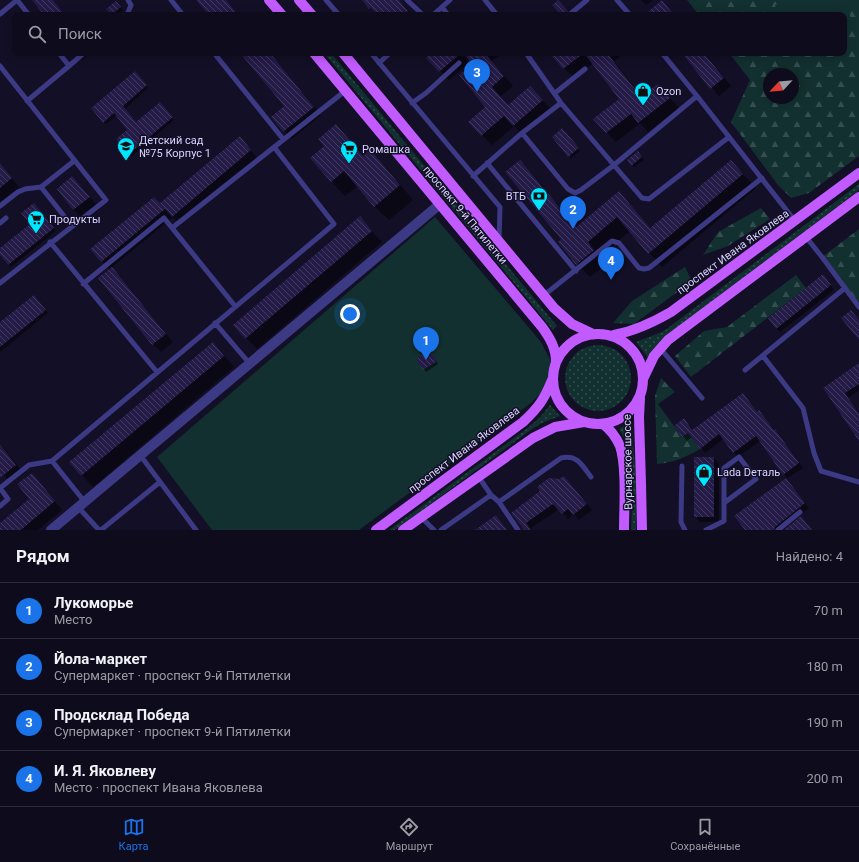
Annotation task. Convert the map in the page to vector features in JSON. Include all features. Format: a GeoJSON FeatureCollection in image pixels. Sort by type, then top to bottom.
{"type":"FeatureCollection","features":[{"type":"Feature","properties":{"kind":"main road"},"geometry":{"type":"LineString","coordinates":[[269,0],[279,12]]}},
{"type":"Feature","properties":{"kind":"main road"},"geometry":{"type":"LineString","coordinates":[[299,0],[309,12]]}},
{"type":"Feature","properties":{"kind":"main road","name":"проспект 9-й Пятилетки"},"geometry":{"type":"LineString","coordinates":[[316,56],[545,331],[554,348],[556,362]]}},
{"type":"Feature","properties":{"kind":"main road","name":"проспект 9-й Пятилетки"},"geometry":{"type":"LineString","coordinates":[[345,56],[544,296],[564,318],[581,329],[593,334]]}},
{"type":"Feature","properties":{"kind":"main road","name":"проспект Ивана Яковлева"},"geometry":{"type":"LineString","coordinates":[[614,335],[641,328],[655,322],[671,312],[859,173]]}},
{"type":"Feature","properties":{"kind":"main road"},"geometry":{"type":"LineString","coordinates":[[643,379],[651,361],[660,348],[678,331],[859,197]]}},
{"type":"Feature","properties":{"kind":"main road"},"geometry":{"type":"LineString","coordinates":[[604,333],[614,335],[622,340],[633,351],[642,368],[643,379],[641,394],[635,405],[627,414],[611,423],[593,424],[584,422],[565,409],[558,400],[554,389],[553,378],[556,362],[560,353],[566,346],[579,338],[593,334],[604,333]]}},
{"type":"Feature","properties":{"kind":"main road","name":"проспект Ивана Яковлева"},"geometry":{"type":"LineString","coordinates":[[376,530],[523,422],[537,408],[545,396],[553,378]]}},
{"type":"Feature","properties":{"kind":"main road","name":"Вурнарское шоссе"},"geometry":{"type":"LineString","coordinates":[[641,394],[639,417],[642,484],[642,530]]}},
{"type":"Feature","properties":{"kind":"main road"},"geometry":{"type":"LineString","coordinates":[[403,530],[478,476],[544,432],[561,426],[584,422]]}},
{"type":"Feature","properties":{"kind":"main road","name":"Вурнарское шоссе"},"geometry":{"type":"LineString","coordinates":[[603,424],[612,433],[622,452],[624,530]]}},
{"type":"Feature","properties":{"kind":"street"},"geometry":{"type":"LineString","coordinates":[[51,530],[440,204]]}},
{"type":"Feature","properties":{"kind":"lane"},"geometry":{"type":"LineString","coordinates":[[0,14],[17,0],[27,12]]}},
{"type":"Feature","properties":{"kind":"lane"},"geometry":{"type":"LineString","coordinates":[[128,0],[132,6],[129,12]]}},
{"type":"Feature","properties":{"kind":"lane"},"geometry":{"type":"LineString","coordinates":[[171,0],[181,12]]}},
{"type":"Feature","properties":{"kind":"lane"},"geometry":{"type":"LineString","coordinates":[[326,0],[336,12]]}},
{"type":"Feature","properties":{"kind":"lane"},"geometry":{"type":"LineString","coordinates":[[407,0],[420,12]]}},
{"type":"Feature","properties":{"kind":"lane"},"geometry":{"type":"LineString","coordinates":[[436,12],[450,0]]}},
{"type":"Feature","properties":{"kind":"lane"},"geometry":{"type":"LineString","coordinates":[[485,0],[495,12]]}},
{"type":"Feature","properties":{"kind":"lane"},"geometry":{"type":"LineString","coordinates":[[573,12],[587,0]]}},
{"type":"Feature","properties":{"kind":"lane"},"geometry":{"type":"LineString","coordinates":[[617,0],[627,12]]}},
{"type":"Feature","properties":{"kind":"lane"},"geometry":{"type":"LineString","coordinates":[[442,7],[446,12]]}},
{"type":"Feature","properties":{"kind":"lane"},"geometry":{"type":"LineString","coordinates":[[61,56],[69,66]]}},
{"type":"Feature","properties":{"kind":"lane"},"geometry":{"type":"LineString","coordinates":[[27,101],[81,56]]}},
{"type":"Feature","properties":{"kind":"lane"},"geometry":{"type":"LineString","coordinates":[[216,56],[283,139]]}},
{"type":"Feature","properties":{"kind":"lane"},"geometry":{"type":"LineString","coordinates":[[373,56],[500,207],[499,242]]}},
{"type":"Feature","properties":{"kind":"lane"},"geometry":{"type":"LineString","coordinates":[[379,63],[387,56]]}},
{"type":"Feature","properties":{"kind":"lane"},"geometry":{"type":"LineString","coordinates":[[529,56],[561,103],[642,198],[649,199],[729,137]]}},
{"type":"Feature","properties":{"kind":"lane"},"geometry":{"type":"LineString","coordinates":[[664,56],[795,221]]}},
{"type":"Feature","properties":{"kind":"lane"},"geometry":{"type":"LineString","coordinates":[[412,102],[426,93],[459,63]]}},
{"type":"Feature","properties":{"kind":"lane"},"geometry":{"type":"LineString","coordinates":[[0,66],[106,200],[1,280]]}},
{"type":"Feature","properties":{"kind":"lane"},"geometry":{"type":"LineString","coordinates":[[555,94],[585,69]]}},
{"type":"Feature","properties":{"kind":"lane"},"geometry":{"type":"LineString","coordinates":[[172,228],[345,91]]}},
{"type":"Feature","properties":{"kind":"lane"},"geometry":{"type":"LineString","coordinates":[[522,133],[568,189],[575,193],[614,165],[697,96]]}},
{"type":"Feature","properties":{"kind":"lane"},"geometry":{"type":"LineString","coordinates":[[473,176],[522,133],[561,103]]}},
{"type":"Feature","properties":{"kind":"lane"},"geometry":{"type":"LineString","coordinates":[[0,506],[8,499],[0,488],[29,465],[52,461],[334,224],[274,147]]}},
{"type":"Feature","properties":{"kind":"lane"},"geometry":{"type":"LineString","coordinates":[[0,206],[18,192],[25,189],[41,187],[74,161]]}},
{"type":"Feature","properties":{"kind":"lane"},"geometry":{"type":"LineString","coordinates":[[487,163],[576,271]]}},
{"type":"Feature","properties":{"kind":"lane"},"geometry":{"type":"LineString","coordinates":[[544,296],[612,241],[619,243],[639,268],[649,268],[762,178]]}},
{"type":"Feature","properties":{"kind":"lane"},"geometry":{"type":"LineString","coordinates":[[41,187],[72,226]]}},
{"type":"Feature","properties":{"kind":"lane"},"geometry":{"type":"LineString","coordinates":[[0,223],[6,218]]}},
{"type":"Feature","properties":{"kind":"lane"},"geometry":{"type":"LineString","coordinates":[[84,284],[164,218],[235,306]]}},
{"type":"Feature","properties":{"kind":"lane"},"geometry":{"type":"LineString","coordinates":[[806,237],[859,307]]}},
{"type":"Feature","properties":{"kind":"lane"},"geometry":{"type":"LineString","coordinates":[[50,242],[157,372]]}},
{"type":"Feature","properties":{"kind":"lane"},"geometry":{"type":"LineString","coordinates":[[745,370],[845,288]]}},
{"type":"Feature","properties":{"kind":"lane"},"geometry":{"type":"LineString","coordinates":[[216,323],[250,364]]}},
{"type":"Feature","properties":{"kind":"lane"},"geometry":{"type":"LineString","coordinates":[[660,348],[702,398]]}},
{"type":"Feature","properties":{"kind":"lane"},"geometry":{"type":"LineString","coordinates":[[763,356],[803,408],[814,453],[821,471],[859,482]]}},
{"type":"Feature","properties":{"kind":"lane"},"geometry":{"type":"LineString","coordinates":[[140,455],[196,530]]}},
{"type":"Feature","properties":{"kind":"lane"},"geometry":{"type":"LineString","coordinates":[[499,502],[561,458],[567,457],[575,459],[591,477]]}},
{"type":"Feature","properties":{"kind":"lane"},"geometry":{"type":"LineString","coordinates":[[706,530],[724,521],[724,503],[724,468],[739,457],[756,479],[724,503]]}},
{"type":"Feature","properties":{"kind":"lane"},"geometry":{"type":"LineString","coordinates":[[52,461],[100,530],[160,482]]}},
{"type":"Feature","properties":{"kind":"lane"},"geometry":{"type":"LineString","coordinates":[[682,466],[681,522],[685,530]]}},
{"type":"Feature","properties":{"kind":"lane"},"geometry":{"type":"LineString","coordinates":[[478,476],[491,495],[499,502],[518,530]]}},
{"type":"Feature","properties":{"kind":"lane"},"geometry":{"type":"LineString","coordinates":[[441,530],[491,495]]}},
{"type":"Feature","properties":{"kind":"lane"},"geometry":{"type":"LineString","coordinates":[[778,530],[800,512]]}},
{"type":"Feature","properties":{"kind":"lane"},"geometry":{"type":"LineString","coordinates":[[420,517],[434,530]]}},
{"type":"Feature","properties":{"kind":"green space"},"geometry":{"type":"Polygon","coordinates":[[[687,0],[859,0],[859,156],[809,193],[791,198],[778,185],[731,122],[750,80],[731,56],[847,56],[847,12],[697,12],[687,0]]]}},
{"type":"Feature","properties":{"kind":"green space"},"geometry":{"type":"Polygon","coordinates":[[[789,0],[844,0],[852,21],[847,22],[847,12],[778,12],[775,5],[789,0]]]}},
{"type":"Feature","properties":{"kind":"green space"},"geometry":{"type":"Polygon","coordinates":[[[326,56],[333,56],[557,326],[553,330],[326,56]]]}},
{"type":"Feature","properties":{"kind":"green space"},"geometry":{"type":"Polygon","coordinates":[[[859,184],[859,190],[668,334],[649,359],[636,342],[664,331],[859,184]]]}},
{"type":"Feature","properties":{"kind":"green space"},"geometry":{"type":"Polygon","coordinates":[[[761,208],[770,219],[728,246],[703,255],[718,232],[761,208]]]}},
{"type":"Feature","properties":{"kind":"green space"},"geometry":{"type":"Polygon","coordinates":[[[435,217],[541,342],[552,363],[549,385],[531,403],[359,530],[212,530],[157,457],[435,217]]]}},
{"type":"Feature","properties":{"kind":"green space"},"geometry":{"type":"Polygon","coordinates":[[[859,229],[859,307],[822,257],[859,229]]]}},
{"type":"Feature","properties":{"kind":"green space"},"geometry":{"type":"Polygon","coordinates":[[[685,267],[692,281],[634,324],[613,323],[632,301],[685,267]]]}},
{"type":"Feature","properties":{"kind":"green space"},"geometry":{"type":"Polygon","coordinates":[[[796,275],[806,288],[691,377],[675,356],[704,331],[727,327],[796,275]]]}},
{"type":"Feature","properties":{"kind":"green space"},"geometry":{"type":"Polygon","coordinates":[[[592,345],[604,345],[616,350],[626,360],[631,372],[629,391],[616,406],[604,411],[592,411],[580,406],[570,396],[565,384],[565,372],[570,360],[580,350],[592,345]]]}},
{"type":"Feature","properties":{"kind":"green space"},"geometry":{"type":"Polygon","coordinates":[[[661,378],[675,392],[658,404],[682,437],[688,433],[700,449],[679,459],[657,464],[655,396],[661,378]]]}},
{"type":"Feature","properties":{"kind":"green space"},"geometry":{"type":"Polygon","coordinates":[[[550,405],[560,416],[542,423],[532,429],[395,530],[389,530],[529,427],[550,405]]]}},
{"type":"Feature","properties":{"kind":"green space"},"geometry":{"type":"Polygon","coordinates":[[[628,424],[631,425],[632,428],[636,484],[636,530],[631,530],[632,479],[628,452],[620,431],[620,428],[628,424]]]}},
{"type":"Feature","properties":{"kind":"building"},"geometry":{"type":"Polygon","coordinates":[[[32,0],[53,0],[63,12],[42,12],[32,0]]]}},
{"type":"Feature","properties":{"kind":"building"},"geometry":{"type":"Polygon","coordinates":[[[196,0],[226,0],[236,12],[206,12],[196,0]]]}},
{"type":"Feature","properties":{"kind":"building"},"geometry":{"type":"Polygon","coordinates":[[[362,0],[399,0],[408,11],[374,12],[371,8],[369,9],[362,0]]]}},
{"type":"Feature","properties":{"kind":"building"},"geometry":{"type":"Polygon","coordinates":[[[558,0],[568,11],[558,12],[552,5],[558,0]]]}},
{"type":"Feature","properties":{"kind":"building"},"geometry":{"type":"Polygon","coordinates":[[[662,0],[672,12],[648,12],[662,0]]]}},
{"type":"Feature","properties":{"kind":"building"},"geometry":{"type":"Polygon","coordinates":[[[116,1],[121,7],[115,12],[108,12],[106,9],[116,1]]]}},
{"type":"Feature","properties":{"kind":"building"},"geometry":{"type":"Polygon","coordinates":[[[242,56],[272,56],[314,107],[283,132],[271,117],[284,106],[242,56]]]}},
{"type":"Feature","properties":{"kind":"building"},"geometry":{"type":"Polygon","coordinates":[[[428,56],[458,56],[439,72],[426,58],[428,56]]]}},
{"type":"Feature","properties":{"kind":"building"},"geometry":{"type":"Polygon","coordinates":[[[465,56],[487,56],[504,76],[492,87],[508,105],[530,86],[543,100],[513,126],[504,116],[481,136],[468,122],[485,107],[459,75],[472,64],[465,56]]]}},
{"type":"Feature","properties":{"kind":"building"},"geometry":{"type":"Polygon","coordinates":[[[552,56],[580,56],[563,69],[552,56]]]}},
{"type":"Feature","properties":{"kind":"building"},"geometry":{"type":"Polygon","coordinates":[[[586,56],[609,56],[641,97],[658,84],[670,98],[638,123],[631,114],[606,133],[593,119],[619,99],[586,56]]]}},
{"type":"Feature","properties":{"kind":"building"},"geometry":{"type":"Polygon","coordinates":[[[684,56],[706,56],[724,78],[710,89],[684,56]]]}},
{"type":"Feature","properties":{"kind":"building"},"geometry":{"type":"Polygon","coordinates":[[[135,71],[147,85],[123,106],[136,122],[160,102],[173,117],[129,154],[116,139],[127,130],[114,113],[103,123],[91,108],[135,71]]]}},
{"type":"Feature","properties":{"kind":"building","name":"Ромашка"},"geometry":{"type":"Polygon","coordinates":[[[336,124],[363,156],[370,149],[400,185],[374,207],[344,171],[331,182],[310,158],[324,146],[318,139],[336,124]]]}},
{"type":"Feature","properties":{"kind":"building"},"geometry":{"type":"Polygon","coordinates":[[[562,128],[579,148],[568,157],[552,137],[562,128]]]}},
{"type":"Feature","properties":{"kind":"building"},"geometry":{"type":"Polygon","coordinates":[[[240,136],[251,150],[172,217],[165,209],[101,262],[90,249],[154,197],[160,203],[240,136]]]}},
{"type":"Feature","properties":{"kind":"building"},"geometry":{"type":"Polygon","coordinates":[[[638,151],[642,157],[631,166],[627,160],[638,151]]]}},
{"type":"Feature","properties":{"kind":"building"},"geometry":{"type":"Polygon","coordinates":[[[520,160],[576,227],[619,191],[650,228],[731,160],[743,174],[648,254],[617,217],[588,242],[594,250],[576,265],[558,242],[561,239],[505,172],[520,160]]]}},
{"type":"Feature","properties":{"kind":"building"},"geometry":{"type":"Polygon","coordinates":[[[0,163],[12,178],[0,188],[0,163]]]}},
{"type":"Feature","properties":{"kind":"building"},"geometry":{"type":"Polygon","coordinates":[[[72,176],[90,197],[73,210],[57,189],[72,176]]]}},
{"type":"Feature","properties":{"kind":"building"},"geometry":{"type":"Polygon","coordinates":[[[34,203],[54,228],[8,265],[0,255],[0,248],[30,224],[21,213],[34,203]]]}},
{"type":"Feature","properties":{"kind":"building"},"geometry":{"type":"Polygon","coordinates":[[[360,216],[372,231],[245,339],[233,325],[360,216]]]}},
{"type":"Feature","properties":{"kind":"building"},"geometry":{"type":"Polygon","coordinates":[[[112,267],[166,334],[152,345],[98,278],[112,267]]]}},
{"type":"Feature","properties":{"kind":"building"},"geometry":{"type":"Polygon","coordinates":[[[823,274],[831,285],[776,329],[768,318],[823,274]]]}},
{"type":"Feature","properties":{"kind":"building"},"geometry":{"type":"Polygon","coordinates":[[[34,295],[46,310],[0,347],[0,322],[34,295]]]}},
{"type":"Feature","properties":{"kind":"building"},"geometry":{"type":"Polygon","coordinates":[[[851,310],[859,320],[859,340],[841,318],[851,310]]]}},
{"type":"Feature","properties":{"kind":"building"},"geometry":{"type":"Polygon","coordinates":[[[213,342],[224,356],[81,476],[69,462],[213,342]]]}},
{"type":"Feature","properties":{"kind":"building"},"geometry":{"type":"Polygon","coordinates":[[[429,350],[437,361],[423,370],[416,359],[429,350]]]}},
{"type":"Feature","properties":{"kind":"building"},"geometry":{"type":"Polygon","coordinates":[[[859,363],[859,384],[845,393],[859,414],[859,441],[823,388],[859,363]]]}},
{"type":"Feature","properties":{"kind":"building"},"geometry":{"type":"Polygon","coordinates":[[[743,393],[757,412],[759,410],[774,430],[775,429],[799,463],[783,475],[756,436],[733,453],[719,434],[700,449],[688,433],[682,437],[674,426],[684,418],[692,430],[743,393]]]}},
{"type":"Feature","properties":{"kind":"building"},"geometry":{"type":"Polygon","coordinates":[[[0,444],[16,465],[0,478],[0,444]]]}},
{"type":"Feature","properties":{"kind":"building","name":"Lada Dеталь"},"geometry":{"type":"Polygon","coordinates":[[[694,457],[714,457],[714,517],[694,517],[694,457]]]}},
{"type":"Feature","properties":{"kind":"building"},"geometry":{"type":"Polygon","coordinates":[[[32,473],[55,501],[21,530],[0,530],[0,523],[29,499],[17,484],[32,473]]]}},
{"type":"Feature","properties":{"kind":"building"},"geometry":{"type":"Polygon","coordinates":[[[564,476],[587,504],[573,515],[568,509],[562,514],[553,504],[526,523],[531,530],[524,530],[511,513],[540,491],[537,487],[549,478],[559,479],[564,476]]]}},
{"type":"Feature","properties":{"kind":"building"},"geometry":{"type":"Polygon","coordinates":[[[786,478],[805,503],[775,527],[774,530],[745,530],[734,516],[786,478]]]}},
{"type":"Feature","properties":{"kind":"building"},"geometry":{"type":"Polygon","coordinates":[[[496,515],[507,530],[475,530],[496,515]]]}},
{"type":"Feature","properties":{"kind":"building"},"geometry":{"type":"Polygon","coordinates":[[[801,516],[812,530],[784,530],[801,516]]]}},
{"type":"Feature","properties":{"kind":"place","name":"Продсклад Победа"},"geometry":{"type":"Point","coordinates":[477,92]}},
{"type":"Feature","properties":{"kind":"place","name":"Ozon"},"geometry":{"type":"Point","coordinates":[643,106]}},
{"type":"Feature","properties":{"kind":"place","name":"Детский сад №75 Корпус 1"},"geometry":{"type":"Point","coordinates":[126,161]}},
{"type":"Feature","properties":{"kind":"place","name":"Ромашка"},"geometry":{"type":"Point","coordinates":[349,164]}},
{"type":"Feature","properties":{"kind":"place","name":"ВТБ"},"geometry":{"type":"Point","coordinates":[539,211]}},
{"type":"Feature","properties":{"kind":"place","name":"Йола-маркет"},"geometry":{"type":"Point","coordinates":[573,229]}},
{"type":"Feature","properties":{"kind":"place","name":"Продукты"},"geometry":{"type":"Point","coordinates":[36,234]}},
{"type":"Feature","properties":{"kind":"place","name":"И. Я. Яковлеву"},"geometry":{"type":"Point","coordinates":[611,280]}},
{"type":"Feature","properties":{"kind":"place","name":"Лукоморье"},"geometry":{"type":"Point","coordinates":[426,360]}},
{"type":"Feature","properties":{"kind":"place","name":"Lada Dеталь"},"geometry":{"type":"Point","coordinates":[704,487]}}]}
